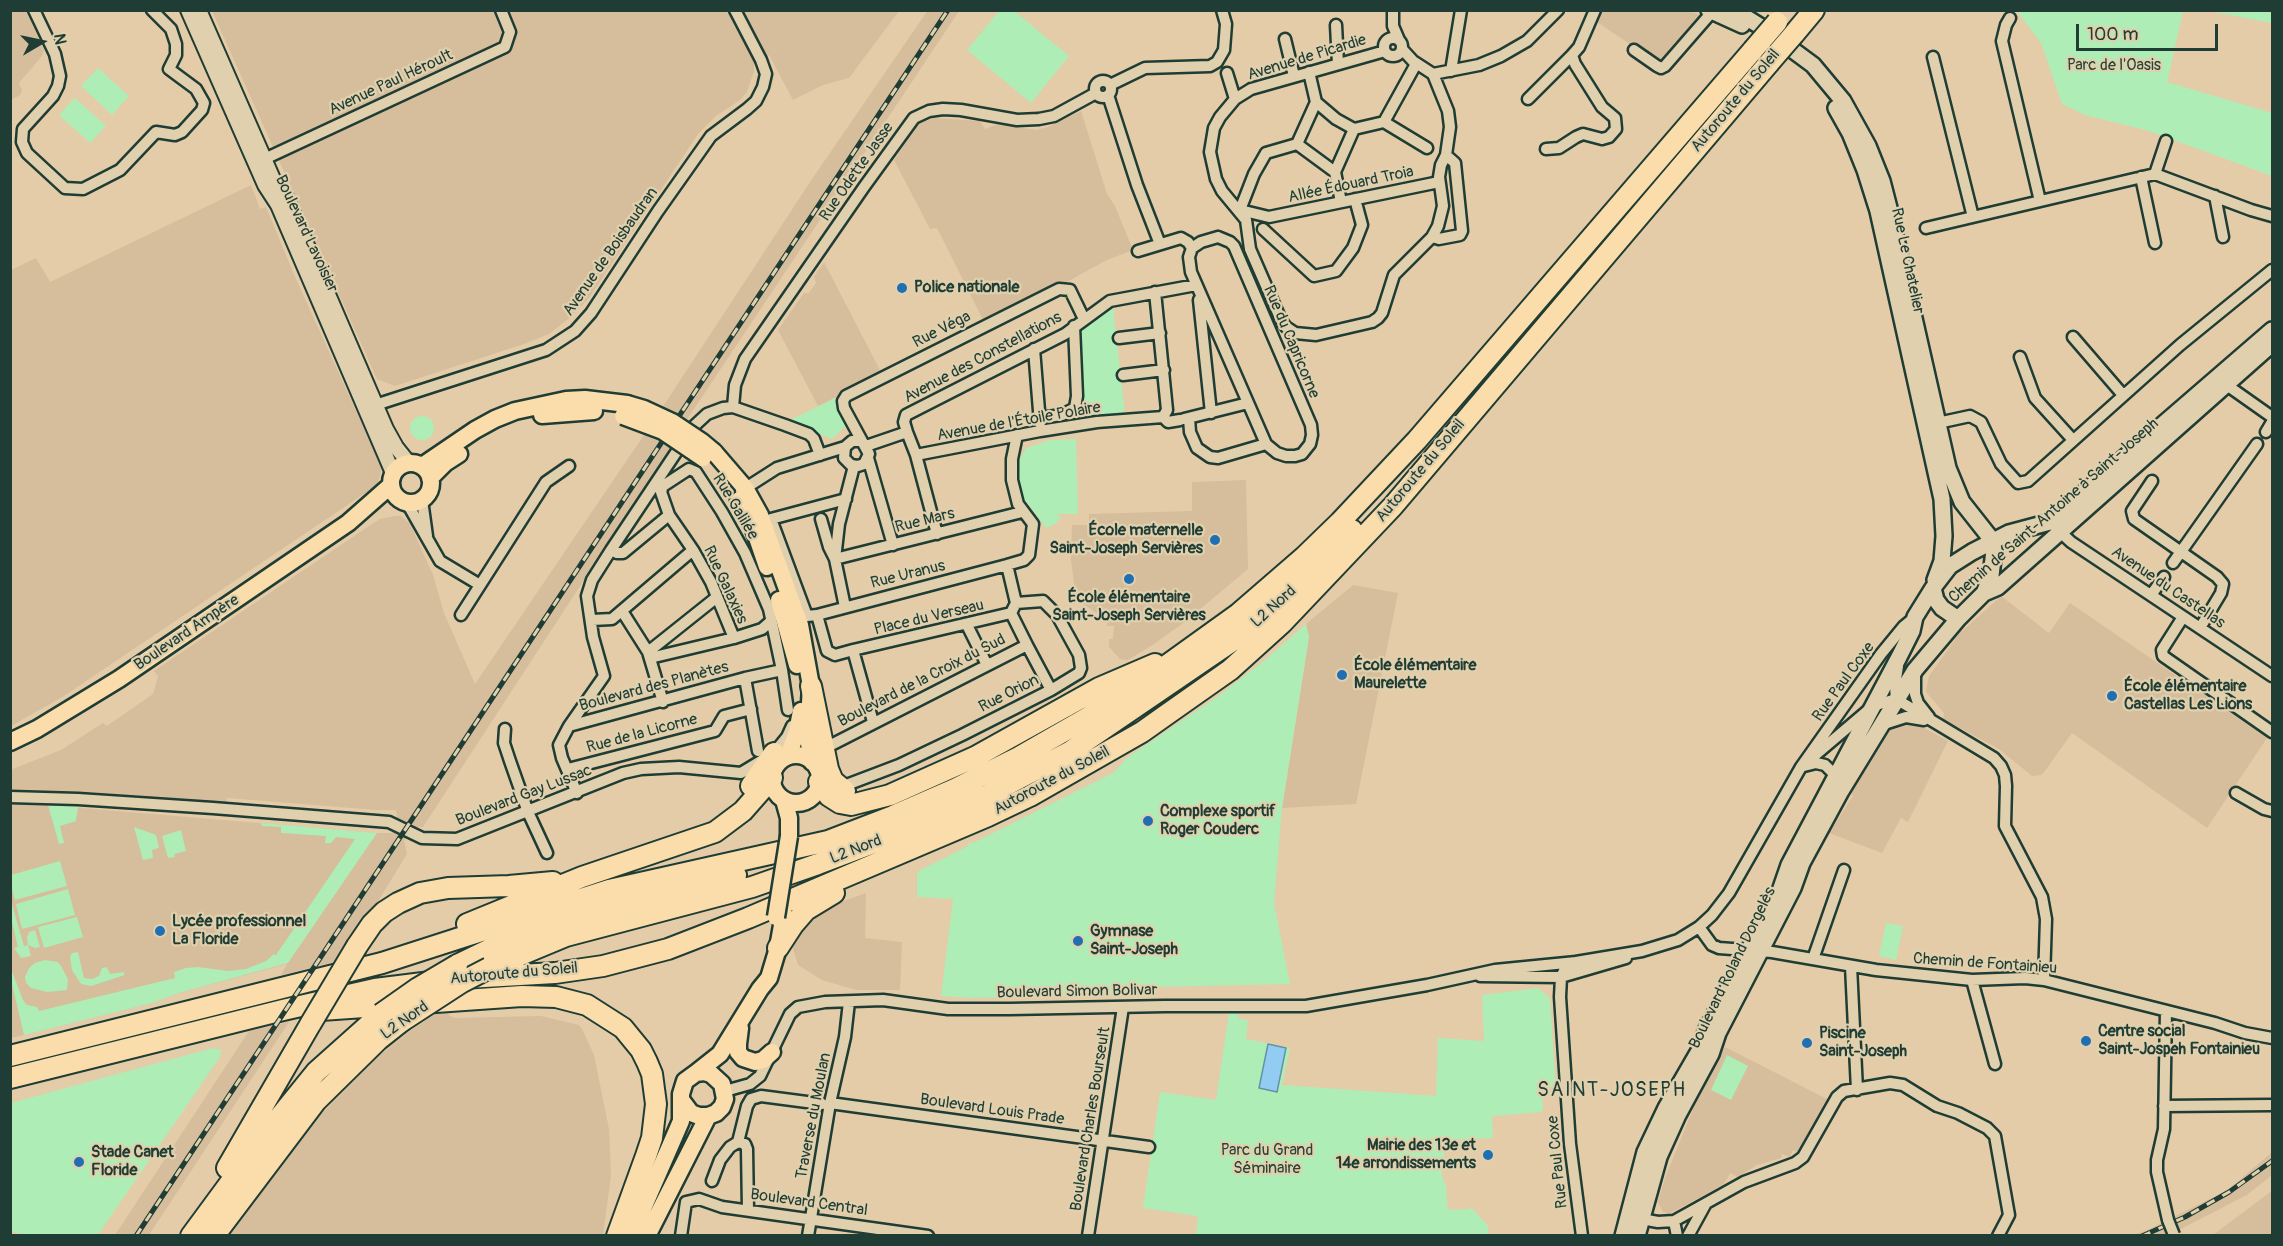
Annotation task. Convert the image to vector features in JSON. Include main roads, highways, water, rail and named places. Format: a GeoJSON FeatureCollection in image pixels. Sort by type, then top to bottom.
{"type":"FeatureCollection","features":[{"type":"Feature","properties":{"kind":"highway","name":"Autoroute du Soleil"},"geometry":{"type":"LineString","coordinates":[[10,1078],[285,1010],[399,985],[472,977],[579,970],[668,949],[748,918],[978,820],[1030,796],[1142,732],[1230,670],[1301,605],[1393,506],[1814,10]]}},
{"type":"Feature","properties":{"kind":"highway","name":"Autoroute du Soleil"},"geometry":{"type":"LineString","coordinates":[[10,1056],[382,963],[609,890],[828,841],[955,789],[1019,757],[1087,718],[1195,646],[1238,614],[1305,556],[1372,489],[1495,350],[1782,16]]}},
{"type":"Feature","properties":{"kind":"highway","name":"L2 Nord"},"geometry":{"type":"LineString","coordinates":[[214,1236],[316,1101],[378,1040],[402,1021],[462,982],[489,968],[566,936],[752,887],[829,860],[986,796],[1071,751],[1247,631],[1287,597],[1479,403]]}},
{"type":"Feature","properties":{"kind":"highway"},"geometry":{"type":"LineString","coordinates":[[819,782],[828,796],[840,803],[851,805],[890,795],[1014,737],[1099,688],[1195,646]]}},
{"type":"Feature","properties":{"kind":"highway"},"geometry":{"type":"LineString","coordinates":[[811,686],[828,769],[833,782],[844,791],[855,793],[874,791],[941,772]]}},
{"type":"Feature","properties":{"kind":"highway"},"geometry":{"type":"LineString","coordinates":[[778,948],[800,916],[820,900],[916,859],[1066,789],[1126,751],[1142,732]]}},
{"type":"Feature","properties":{"kind":"highway"},"geometry":{"type":"LineString","coordinates":[[731,820],[773,754]]}},
{"type":"Feature","properties":{"kind":"highway"},"geometry":{"type":"LineString","coordinates":[[219,1003],[451,930],[582,877],[715,832],[743,811],[772,778]]}},
{"type":"Feature","properties":{"kind":"highway","name":"L2 Nord"},"geometry":{"type":"LineString","coordinates":[[191,1236],[269,1130],[316,1072],[381,1014],[418,988],[457,965],[509,940],[585,914],[759,869],[828,841]]}},
{"type":"Feature","properties":{"kind":"highway"},"geometry":{"type":"LineString","coordinates":[[180,1236],[228,1168],[357,946],[372,924],[384,912],[420,894],[448,888],[509,886],[582,877]]}},
{"type":"Feature","properties":{"kind":"highway"},"geometry":{"type":"LineString","coordinates":[[285,1010],[367,1009],[522,996],[556,997],[587,1005],[611,1018],[623,1028],[641,1050],[652,1074],[656,1104],[652,1138],[616,1236]]}},
{"type":"Feature","properties":{"kind":"main road","name":"Rue Le Chatelier"},"geometry":{"type":"LineString","coordinates":[[1734,10],[1812,65],[1829,82],[1859,126],[1884,190],[1931,425],[1944,520],[1942,561],[1933,588]]}},
{"type":"Feature","properties":{"kind":"main road","name":"Rue Le Chatelier"},"geometry":{"type":"LineString","coordinates":[[1710,11],[1756,33],[1806,70],[1836,107],[1850,133],[1878,211],[1931,425],[1956,491],[1992,540]]}},
{"type":"Feature","properties":{"kind":"main road","name":"Chemin de Saint-Antoine à Saint-Joseph"},"geometry":{"type":"LineString","coordinates":[[1881,725],[1916,670],[1958,619],[1984,593],[1998,587],[2054,526],[2221,381],[2272,330]]}},
{"type":"Feature","properties":{"kind":"main road","name":"Chemin de Saint-Antoine à Saint-Joseph"},"geometry":{"type":"LineString","coordinates":[[2221,381],[2272,344]]}},
{"type":"Feature","properties":{"kind":"main road","name":"Boulevard Ampère"},"geometry":{"type":"LineString","coordinates":[[10,742],[37,729],[119,679],[358,515],[402,492],[399,466],[420,469],[475,430],[515,411],[566,400],[585,399],[625,410],[644,409],[672,422],[708,455],[741,491]]}},
{"type":"Feature","properties":{"kind":"main road"},"geometry":{"type":"LineString","coordinates":[[402,492],[428,494],[420,469]]}},
{"type":"Feature","properties":{"kind":"main road"},"geometry":{"type":"LineString","coordinates":[[741,491],[767,532],[800,625],[811,686],[808,737],[812,762]]}},
{"type":"Feature","properties":{"kind":"main road"},"geometry":{"type":"LineString","coordinates":[[741,491],[785,618],[797,663],[795,708],[797,732],[773,754]]}},
{"type":"Feature","properties":{"kind":"main road","name":"Chemin de Saint-Antoine à Saint-Joseph"},"geometry":{"type":"LineString","coordinates":[[1976,518],[2009,533]]}},
{"type":"Feature","properties":{"kind":"main road","name":"Chemin de Saint-Antoine à Saint-Joseph"},"geometry":{"type":"LineString","coordinates":[[1836,776],[1912,631],[1915,617],[1950,566],[1992,540],[2009,533],[2054,526]]}},
{"type":"Feature","properties":{"kind":"main road"},"geometry":{"type":"LineString","coordinates":[[1984,593],[1994,562],[1992,540]]}},
{"type":"Feature","properties":{"kind":"main road"},"geometry":{"type":"LineString","coordinates":[[1933,588],[1936,600],[1942,608],[1958,619]]}},
{"type":"Feature","properties":{"kind":"main road","name":"Boulevard Roland Dorgelès"},"geometry":{"type":"LineString","coordinates":[[1755,950],[1793,888],[1802,863],[1841,791],[1881,725]]}},
{"type":"Feature","properties":{"kind":"main road"},"geometry":{"type":"LineString","coordinates":[[631,1236],[677,1133],[681,1120],[682,1088],[686,1081],[720,1054],[769,978],[778,948],[780,915],[793,835],[804,802],[814,794],[819,782],[816,767],[812,762],[801,756],[773,754]]}},
{"type":"Feature","properties":{"kind":"main road"},"geometry":{"type":"LineString","coordinates":[[773,754],[777,765],[772,778],[775,791],[791,803],[804,802]]}},
{"type":"Feature","properties":{"kind":"main road","name":"Boulevard Roland Dorgelès"},"geometry":{"type":"LineString","coordinates":[[1623,1236],[1634,1218],[1678,1115],[1711,1054],[1789,865],[1836,776]]}},
{"type":"Feature","properties":{"kind":"main road"},"geometry":{"type":"LineString","coordinates":[[784,800],[793,835]]}},
{"type":"Feature","properties":{"kind":"main road"},"geometry":{"type":"LineString","coordinates":[[760,989],[761,975],[780,915]]}},
{"type":"Feature","properties":{"kind":"main road"},"geometry":{"type":"LineString","coordinates":[[742,1021],[738,1052],[743,1059],[755,1062],[763,1060],[772,1052]]}},
{"type":"Feature","properties":{"kind":"main road"},"geometry":{"type":"LineString","coordinates":[[682,1101],[692,1113],[708,1116],[716,1113],[722,1107],[720,1054]]}},
{"type":"Feature","properties":{"kind":"main road"},"geometry":{"type":"LineString","coordinates":[[696,1073],[711,1074],[721,1084]]}},
{"type":"Feature","properties":{"kind":"main road"},"geometry":{"type":"LineString","coordinates":[[647,1236],[708,1116]]}},
{"type":"Feature","properties":{"kind":"main road","name":"Boulevard Roland Dorgelès"},"geometry":{"type":"LineString","coordinates":[[1634,1218],[1637,1236]]}},
{"type":"Feature","properties":{"kind":"water"},"geometry":{"type":"Polygon","coordinates":[[[1268,1044],[1286,1048],[1277,1092],[1259,1088],[1268,1044]]]}},
{"type":"Feature","properties":{"kind":"railway"},"geometry":{"type":"LineString","coordinates":[[136,1236],[948,10]]}},
{"type":"Feature","properties":{"kind":"railway"},"geometry":{"type":"LineString","coordinates":[[2142,1236],[2185,1217],[2229,1192],[2272,1161]]}},
{"type":"Feature","properties":{"kind":"place","name":"Police nationale"},"geometry":{"type":"Point","coordinates":[902,288]}},
{"type":"Feature","properties":{"kind":"place","name":"École maternelle Saint-Joseph Servières"},"geometry":{"type":"Point","coordinates":[1215,540]}},
{"type":"Feature","properties":{"kind":"place","name":"École élémentaire Saint-Joseph Servières"},"geometry":{"type":"Point","coordinates":[1129,579]}},
{"type":"Feature","properties":{"kind":"place","name":"École élémentaire Maurelette"},"geometry":{"type":"Point","coordinates":[1342,675]}},
{"type":"Feature","properties":{"kind":"place","name":"École élémentaire Castellas Les Lions"},"geometry":{"type":"Point","coordinates":[2112,696]}},
{"type":"Feature","properties":{"kind":"place","name":"Complexe sportif Roger Couderc"},"geometry":{"type":"Point","coordinates":[1148,821]}},
{"type":"Feature","properties":{"kind":"place","name":"Lycée professionnel La Floride"},"geometry":{"type":"Point","coordinates":[160,931]}},
{"type":"Feature","properties":{"kind":"place","name":"Gymnase Saint-Joseph"},"geometry":{"type":"Point","coordinates":[1078,941]}},
{"type":"Feature","properties":{"kind":"place","name":"Centre social Saint-Jospeh Fontainieu"},"geometry":{"type":"Point","coordinates":[2086,1041]}},
{"type":"Feature","properties":{"kind":"place","name":"Piscine Saint-Joseph"},"geometry":{"type":"Point","coordinates":[1807,1043]}},
{"type":"Feature","properties":{"kind":"place","name":"Mairie des 13e et 14e arrondissements"},"geometry":{"type":"Point","coordinates":[1488,1155]}},
{"type":"Feature","properties":{"kind":"place","name":"Stade Canet Floride"},"geometry":{"type":"Point","coordinates":[79,1162]}},
{"type":"Feature","properties":{"kind":"district","name":"SAINT-JOSEPH"},"geometry":{"type":"Point","coordinates":[1612,1091]}},
{"type":"Feature","properties":{"kind":"park label","name":"Parc de l'Oasis"},"geometry":{"type":"Point","coordinates":[2114,66]}},
{"type":"Feature","properties":{"kind":"park label","name":"Parc du Grand Séminaire"},"geometry":{"type":"Point","coordinates":[1267,1160]}}]}
